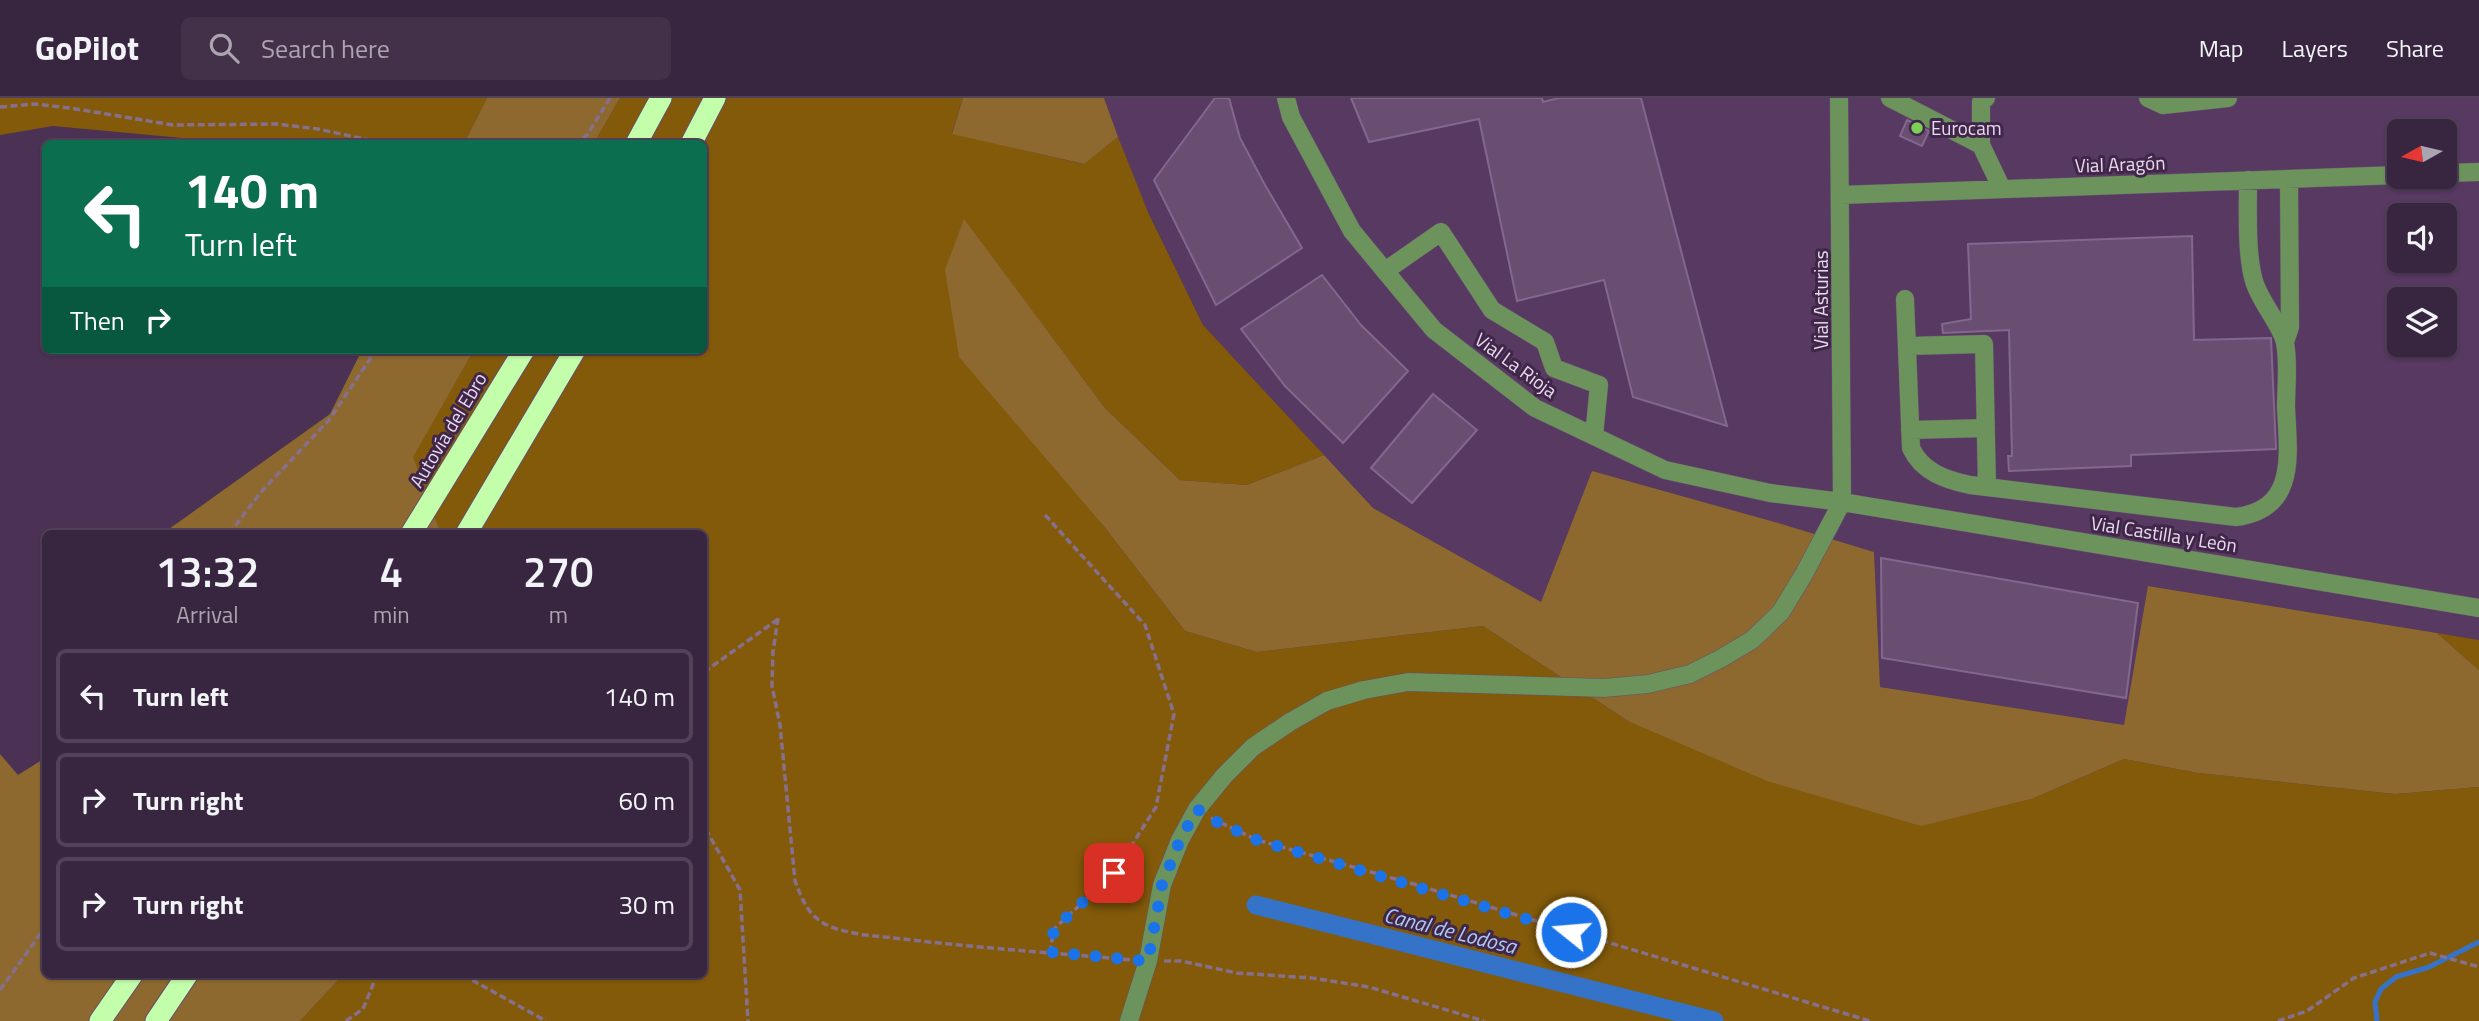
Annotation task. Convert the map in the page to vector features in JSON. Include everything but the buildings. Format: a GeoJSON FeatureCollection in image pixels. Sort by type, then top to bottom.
{"type":"FeatureCollection","features":[{"type":"Feature","properties":{"kind":"highway"},"geometry":{"type":"LineString","coordinates":[[638,140],[661,98]]}},
{"type":"Feature","properties":{"kind":"highway"},"geometry":{"type":"LineString","coordinates":[[693,140],[715,98]]}},
{"type":"Feature","properties":{"kind":"highway","name":"Autovía del Ebro"},"geometry":{"type":"LineString","coordinates":[[413,530],[522,354]]}},
{"type":"Feature","properties":{"kind":"highway"},"geometry":{"type":"LineString","coordinates":[[468,530],[573,354]]}},
{"type":"Feature","properties":{"kind":"highway"},"geometry":{"type":"LineString","coordinates":[[100,1021],[130,978]]}},
{"type":"Feature","properties":{"kind":"highway"},"geometry":{"type":"LineString","coordinates":[[156,1021],[185,978]]}},
{"type":"Feature","properties":{"kind":"street","name":"Vial La Rioja"},"geometry":{"type":"LineString","coordinates":[[1286,98],[1291,117],[1352,231],[1434,330],[1535,408],[1665,470],[1770,493],[1842,502]]}},
{"type":"Feature","properties":{"kind":"street","name":"Vial Asturias"},"geometry":{"type":"LineString","coordinates":[[1839,98],[1842,502]]}},
{"type":"Feature","properties":{"kind":"street"},"geometry":{"type":"LineString","coordinates":[[1890,98],[1981,145]]}},
{"type":"Feature","properties":{"kind":"street"},"geometry":{"type":"LineString","coordinates":[[1986,98],[1981,102],[1981,145],[2002,189]]}},
{"type":"Feature","properties":{"kind":"street"},"geometry":{"type":"LineString","coordinates":[[2148,98],[2163,105],[2228,98]]}},
{"type":"Feature","properties":{"kind":"street"},"geometry":{"type":"LineString","coordinates":[[2457,173],[2479,172]]}},
{"type":"Feature","properties":{"kind":"street","name":"Vial Aragón"},"geometry":{"type":"LineString","coordinates":[[1841,195],[2387,175]]}},
{"type":"Feature","properties":{"kind":"street"},"geometry":{"type":"LineString","coordinates":[[1905,299],[1911,447],[1925,468],[1953,481],[1987,487],[2236,517],[2261,510],[2278,495],[2288,463],[2285,342],[2290,327],[2287,206],[2289,179]]}},
{"type":"Feature","properties":{"kind":"street"},"geometry":{"type":"LineString","coordinates":[[2248,180],[2254,281],[2285,342]]}},
{"type":"Feature","properties":{"kind":"street"},"geometry":{"type":"LineString","coordinates":[[1385,271],[1441,232],[1492,310],[1545,342],[1554,368],[1599,385],[1594,436]]}},
{"type":"Feature","properties":{"kind":"street"},"geometry":{"type":"LineString","coordinates":[[1907,345],[1984,344],[1987,487]]}},
{"type":"Feature","properties":{"kind":"street"},"geometry":{"type":"LineString","coordinates":[[1910,430],[1986,428]]}},
{"type":"Feature","properties":{"kind":"street"},"geometry":{"type":"LineString","coordinates":[[1129,1021],[1148,961],[1162,885],[1180,840],[1197,809],[1253,747],[1327,701],[1364,690],[1408,682],[1604,688],[1648,684],[1690,674],[1752,640],[1781,612],[1842,502]]}},
{"type":"Feature","properties":{"kind":"street","name":"Vial Castilla y Leòn"},"geometry":{"type":"LineString","coordinates":[[1842,502],[2479,608]]}},
{"type":"Feature","properties":{"kind":"path"},"geometry":{"type":"LineString","coordinates":[[580,140],[587,135],[610,98]]}},
{"type":"Feature","properties":{"kind":"path"},"geometry":{"type":"LineString","coordinates":[[0,107],[35,104],[173,125],[277,124],[318,129],[369,140]]}},
{"type":"Feature","properties":{"kind":"path"},"geometry":{"type":"LineString","coordinates":[[232,530],[261,492],[329,420],[373,354]]}},
{"type":"Feature","properties":{"kind":"path"},"geometry":{"type":"LineString","coordinates":[[1045,515],[1145,625],[1174,714],[1156,807],[1114,873],[1054,929],[1050,952]]}},
{"type":"Feature","properties":{"kind":"path"},"geometry":{"type":"LineString","coordinates":[[707,670],[778,618],[772,687],[781,736],[795,881],[804,904],[821,922],[851,933],[998,950],[1181,961],[1237,973],[1312,978],[1369,987],[1484,1021]]}},
{"type":"Feature","properties":{"kind":"path"},"geometry":{"type":"LineString","coordinates":[[1197,809],[1217,822],[1257,840],[1870,1021]]}},
{"type":"Feature","properties":{"kind":"path"},"geometry":{"type":"LineString","coordinates":[[707,832],[740,890],[748,1021]]}},
{"type":"Feature","properties":{"kind":"path"},"geometry":{"type":"LineString","coordinates":[[0,990],[42,932]]}},
{"type":"Feature","properties":{"kind":"path"},"geometry":{"type":"LineString","coordinates":[[2278,1021],[2307,1011],[2354,978],[2430,953],[2479,967]]}},
{"type":"Feature","properties":{"kind":"path"},"geometry":{"type":"LineString","coordinates":[[346,1021],[363,1009],[376,978]]}},
{"type":"Feature","properties":{"kind":"path"},"geometry":{"type":"LineString","coordinates":[[468,978],[546,1021]]}},
{"type":"Feature","properties":{"kind":"shaded area"},"geometry":{"type":"Polygon","coordinates":[[[0,98],[487,98],[466,140],[204,140],[53,126],[0,135],[0,98]]]}},
{"type":"Feature","properties":{"kind":"shaded area"},"geometry":{"type":"Polygon","coordinates":[[[487,98],[620,98],[596,140],[466,140],[487,98]]]}},
{"type":"Feature","properties":{"kind":"shaded area"},"geometry":{"type":"Polygon","coordinates":[[[620,98],[963,98],[952,133],[1083,164],[1118,137],[1148,212],[1203,325],[1324,455],[1247,485],[1180,480],[1105,408],[964,220],[1102,524],[1185,631],[1257,652],[1483,626],[1628,721],[2034,798],[2124,759],[2198,773],[2395,794],[2479,787],[2479,1021],[300,1021],[340,978],[707,978],[707,530],[439,530],[412,457],[472,354],[707,354],[707,140],[596,140],[620,98]]]}},
{"type":"Feature","properties":{"kind":"shaded area"},"geometry":{"type":"Polygon","coordinates":[[[963,98],[1104,98],[1118,137],[1084,164],[952,134],[963,98]]]}},
{"type":"Feature","properties":{"kind":"shaded area"},"geometry":{"type":"Polygon","coordinates":[[[1104,98],[2479,98],[2479,640],[2149,586],[2124,725],[1880,687],[1874,552],[1592,472],[1541,603],[1373,508],[1203,325],[1133,180],[1104,98]]]}},
{"type":"Feature","properties":{"kind":"shaded area"},"geometry":{"type":"Polygon","coordinates":[[[964,219],[1105,408],[1180,480],[1247,485],[1324,455],[1373,508],[1541,602],[1592,471],[1874,552],[1880,687],[2124,725],[2148,586],[2437,633],[2479,670],[2479,787],[2395,794],[2198,773],[2124,759],[2034,798],[1921,826],[1767,781],[1628,721],[1483,626],[1257,652],[1185,631],[1102,524],[959,357],[945,270],[964,219]]]}},
{"type":"Feature","properties":{"kind":"shaded area"},"geometry":{"type":"Polygon","coordinates":[[[360,354],[472,354],[413,457],[440,530],[168,530],[330,414],[360,354]]]}},
{"type":"Feature","properties":{"kind":"shaded area"},"geometry":{"type":"Polygon","coordinates":[[[2437,633],[2479,640],[2479,670],[2437,633]]]}},
{"type":"Feature","properties":{"kind":"shaded area"},"geometry":{"type":"Polygon","coordinates":[[[0,754],[18,775],[42,760],[42,978],[340,978],[300,1021],[0,1021],[0,754]]]}},
{"type":"Feature","properties":{"kind":"waterway","name":"Canal de Lodosa"},"geometry":{"type":"LineString","coordinates":[[1256,905],[1714,1021]]}},
{"type":"Feature","properties":{"kind":"waterway"},"geometry":{"type":"LineString","coordinates":[[2377,1021],[2375,1002],[2381,989],[2396,977],[2429,967],[2479,942]]}},
{"type":"Feature","properties":{"kind":"place","name":"Eurocam"},"geometry":{"type":"Point","coordinates":[1917,128]}},
{"type":"Feature","properties":{"kind":"route"},"geometry":{"type":"LineString","coordinates":[[1114,873],[1054,929],[1050,952],[1148,961],[1162,885],[1180,840],[1197,809],[1217,822],[1257,840],[1571,932]]}}]}
